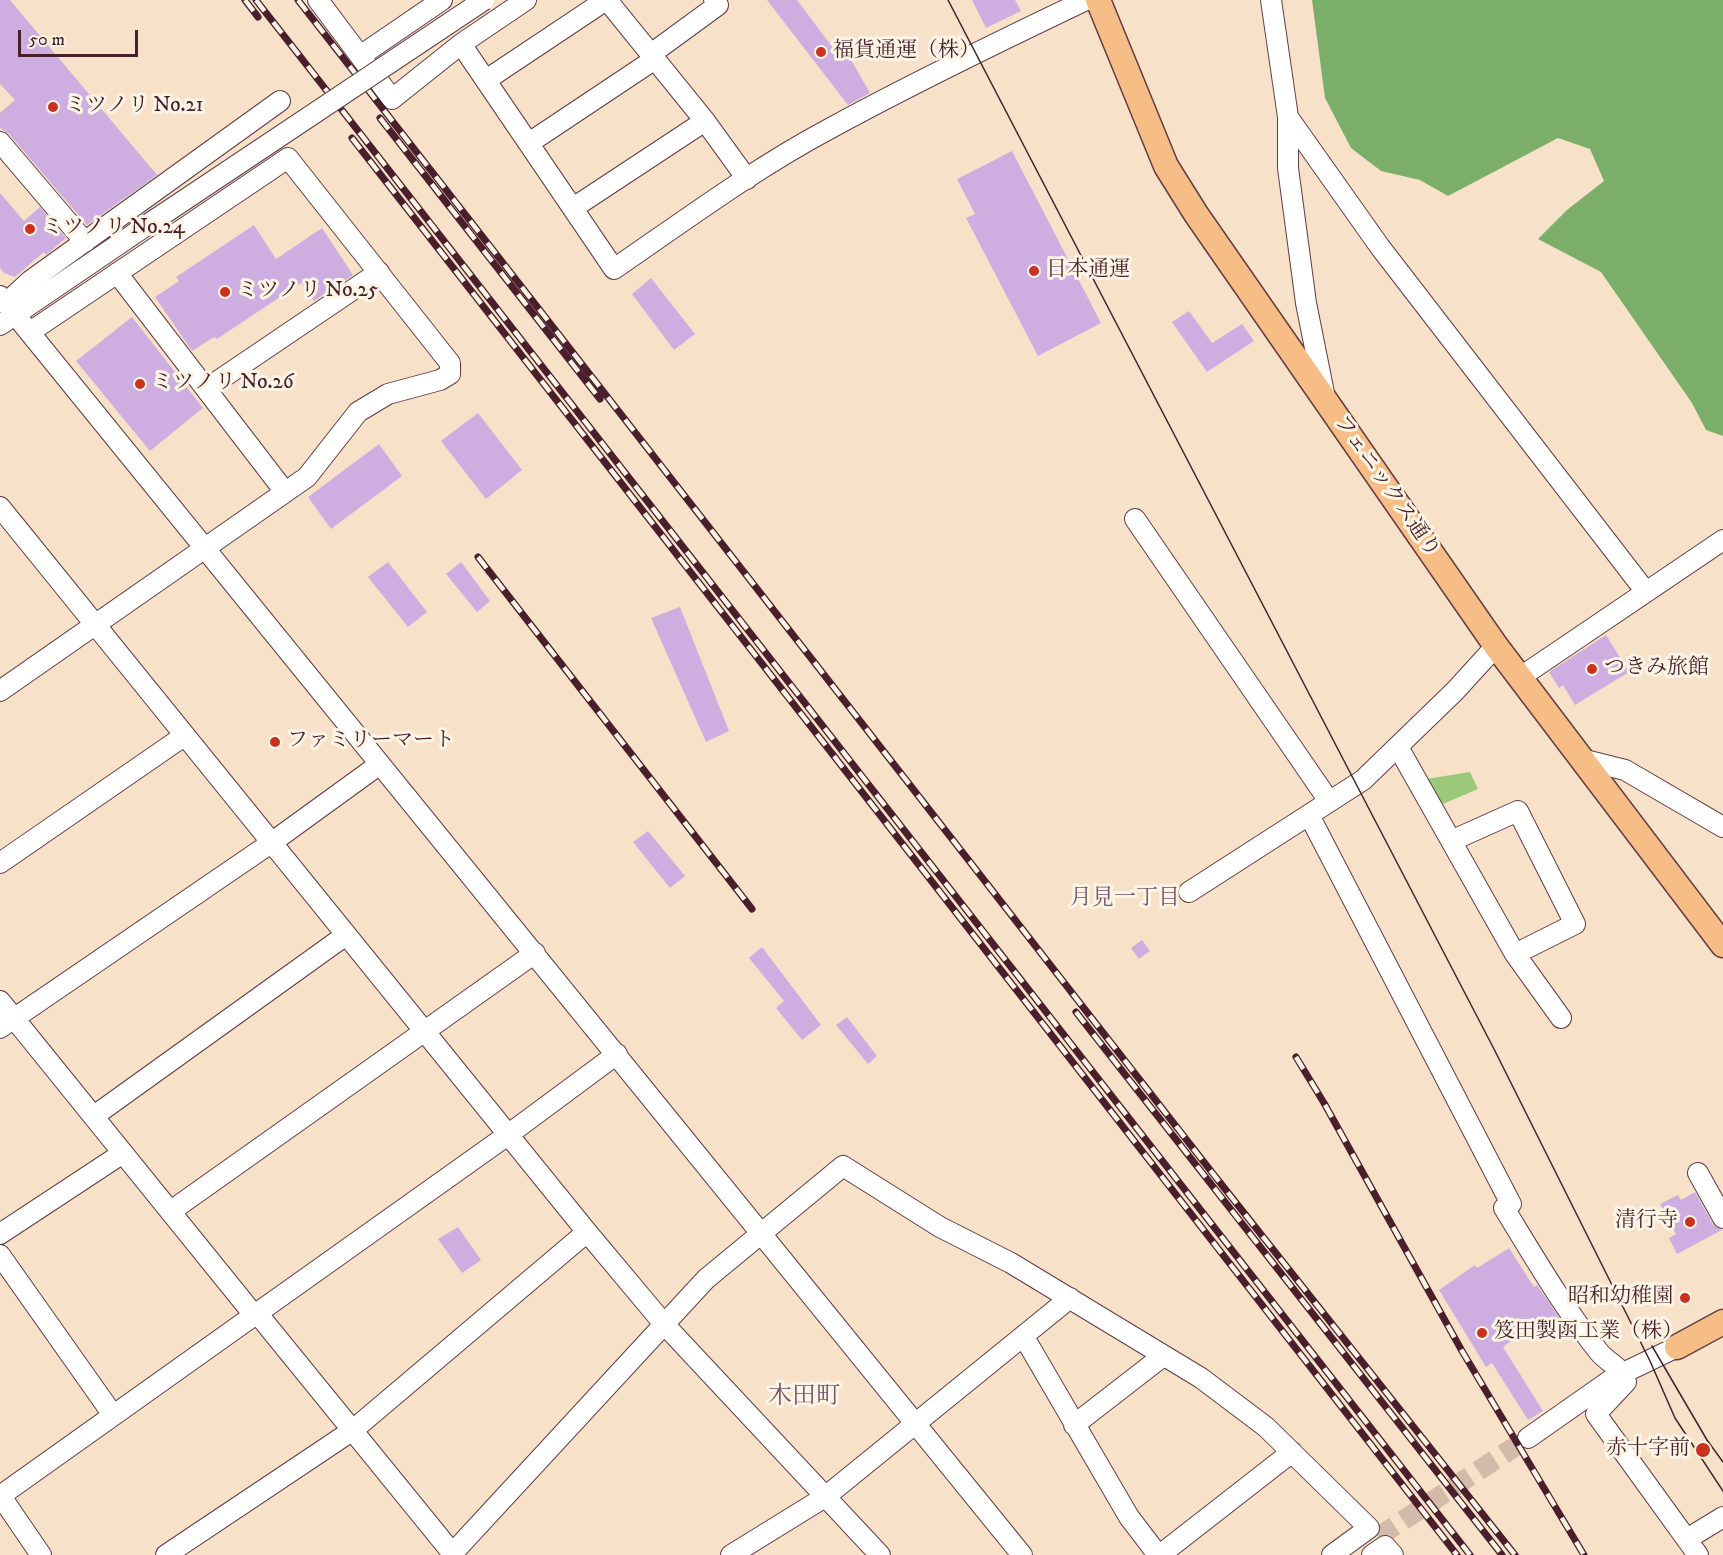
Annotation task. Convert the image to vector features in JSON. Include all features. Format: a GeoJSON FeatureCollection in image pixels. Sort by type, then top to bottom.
{"type":"FeatureCollection","features":[{"type":"Feature","properties":{"kind":"main road","name":"フェニックス通り"},"geometry":{"type":"LineString","coordinates":[[1098,0],[1166,166],[1196,214],[1519,678],[1723,945]]}},
{"type":"Feature","properties":{"kind":"main road"},"geometry":{"type":"LineString","coordinates":[[1677,1347],[1723,1322]]}},
{"type":"Feature","properties":{"kind":"street"},"geometry":{"type":"LineString","coordinates":[[318,0],[392,99],[461,44],[526,0]]}},
{"type":"Feature","properties":{"kind":"street"},"geometry":{"type":"LineString","coordinates":[[360,56],[442,0]]}},
{"type":"Feature","properties":{"kind":"street"},"geometry":{"type":"LineString","coordinates":[[5,309],[150,223],[484,0]]}},
{"type":"Feature","properties":{"kind":"street"},"geometry":{"type":"LineString","coordinates":[[529,143],[653,56],[718,5],[714,0]]}},
{"type":"Feature","properties":{"kind":"street"},"geometry":{"type":"LineString","coordinates":[[461,44],[614,269],[747,179],[829,128],[1086,0]]}},
{"type":"Feature","properties":{"kind":"street"},"geometry":{"type":"LineString","coordinates":[[1270,0],[1288,117],[1288,168],[1306,303],[1326,401]]}},
{"type":"Feature","properties":{"kind":"street"},"geometry":{"type":"LineString","coordinates":[[486,80],[610,1],[705,121],[747,179]]}},
{"type":"Feature","properties":{"kind":"street"},"geometry":{"type":"LineString","coordinates":[[5,309],[85,242],[280,101]]}},
{"type":"Feature","properties":{"kind":"street"},"geometry":{"type":"LineString","coordinates":[[1288,117],[1380,247],[1646,592]]}},
{"type":"Feature","properties":{"kind":"street"},"geometry":{"type":"LineString","coordinates":[[573,208],[705,121]]}},
{"type":"Feature","properties":{"kind":"street"},"geometry":{"type":"LineString","coordinates":[[0,142],[85,242]]}},
{"type":"Feature","properties":{"kind":"street"},"geometry":{"type":"LineString","coordinates":[[0,691],[307,477],[358,412],[388,394],[440,381],[450,374],[450,363],[288,158],[30,332]]}},
{"type":"Feature","properties":{"kind":"street"},"geometry":{"type":"LineString","coordinates":[[206,389],[379,272]]}},
{"type":"Feature","properties":{"kind":"street"},"geometry":{"type":"LineString","coordinates":[[117,273],[285,492]]}},
{"type":"Feature","properties":{"kind":"street"},"geometry":{"type":"LineString","coordinates":[[5,309],[30,332],[1022,1555]]}},
{"type":"Feature","properties":{"kind":"street"},"geometry":{"type":"LineString","coordinates":[[0,508],[664,1324],[880,1555]]}},
{"type":"Feature","properties":{"kind":"street"},"geometry":{"type":"LineString","coordinates":[[1135,519],[1329,801]]}},
{"type":"Feature","properties":{"kind":"street"},"geometry":{"type":"LineString","coordinates":[[1519,678],[1723,540]]}},
{"type":"Feature","properties":{"kind":"street"},"geometry":{"type":"LineString","coordinates":[[1189,892],[1363,780],[1455,691],[1496,646]]}},
{"type":"Feature","properties":{"kind":"street"},"geometry":{"type":"LineString","coordinates":[[0,863],[184,736]]}},
{"type":"Feature","properties":{"kind":"street"},"geometry":{"type":"LineString","coordinates":[[1398,747],[1515,954],[1561,1018]]}},
{"type":"Feature","properties":{"kind":"street"},"geometry":{"type":"LineString","coordinates":[[1581,759],[1625,770],[1723,827]]}},
{"type":"Feature","properties":{"kind":"street"},"geometry":{"type":"LineString","coordinates":[[7,1023],[271,843],[380,764]]}},
{"type":"Feature","properties":{"kind":"street"},"geometry":{"type":"LineString","coordinates":[[1451,841],[1518,811],[1575,924],[1515,954]]}},
{"type":"Feature","properties":{"kind":"street"},"geometry":{"type":"LineString","coordinates":[[1309,815],[1511,1204],[1504,1209],[1550,1283],[1600,1354],[1624,1373],[1626,1382],[1596,1414],[1698,1555]]}},
{"type":"Feature","properties":{"kind":"street"},"geometry":{"type":"LineString","coordinates":[[94,1116],[346,935]]}},
{"type":"Feature","properties":{"kind":"street"},"geometry":{"type":"LineString","coordinates":[[171,1211],[426,1033],[535,953]]}},
{"type":"Feature","properties":{"kind":"street"},"geometry":{"type":"LineString","coordinates":[[0,1001],[7,1023],[94,1116],[353,1430],[452,1554],[706,1279],[843,1166],[940,1227],[1011,1263],[1201,1378],[1266,1427],[1369,1528],[1332,1555]]}},
{"type":"Feature","properties":{"kind":"street"},"geometry":{"type":"LineString","coordinates":[[41,1555],[0,1495],[509,1134],[617,1054]]}},
{"type":"Feature","properties":{"kind":"street"},"geometry":{"type":"LineString","coordinates":[[0,1234],[123,1153]]}},
{"type":"Feature","properties":{"kind":"street"},"geometry":{"type":"LineString","coordinates":[[1698,1173],[1723,1218]]}},
{"type":"Feature","properties":{"kind":"street"},"geometry":{"type":"LineString","coordinates":[[166,1555],[353,1430],[587,1232]]}},
{"type":"Feature","properties":{"kind":"street"},"geometry":{"type":"LineString","coordinates":[[0,1255],[113,1415]]}},
{"type":"Feature","properties":{"kind":"street"},"geometry":{"type":"LineString","coordinates":[[731,1555],[825,1497],[1070,1298]]}},
{"type":"Feature","properties":{"kind":"street"},"geometry":{"type":"LineString","coordinates":[[1024,1337],[1129,1517],[1159,1555],[1292,1452]]}},
{"type":"Feature","properties":{"kind":"street"},"geometry":{"type":"LineString","coordinates":[[1528,1438],[1624,1373],[1677,1347]]}},
{"type":"Feature","properties":{"kind":"street"},"geometry":{"type":"LineString","coordinates":[[1074,1425],[1164,1356]]}},
{"type":"Feature","properties":{"kind":"street"},"geometry":{"type":"LineString","coordinates":[[1687,1539],[1723,1517]]}},
{"type":"Feature","properties":{"kind":"street"},"geometry":{"type":"LineString","coordinates":[[1352,1555],[1375,1546],[1385,1546],[1394,1555]]}},
{"type":"Feature","properties":{"kind":"green space"},"geometry":{"type":"Polygon","coordinates":[[[1312,0],[1723,0],[1723,436],[1706,430],[1692,403],[1601,272],[1538,239],[1567,210],[1604,181],[1590,149],[1558,138],[1448,196],[1420,180],[1381,171],[1351,148],[1325,98],[1312,0]]]}},
{"type":"Feature","properties":{"kind":"green space"},"geometry":{"type":"Polygon","coordinates":[[[1470,772],[1478,789],[1436,807],[1420,780],[1470,772]]]}},
{"type":"Feature","properties":{"kind":"building","name":"ミツノリ No.21"},"geometry":{"type":"Polygon","coordinates":[[[0,0],[10,0],[157,175],[87,225],[9,134],[0,128],[0,113],[15,100],[0,84],[0,0]]]}},
{"type":"Feature","properties":{"kind":"building","name":"福貨通運（株）"},"geometry":{"type":"Polygon","coordinates":[[[767,0],[797,0],[842,60],[850,58],[870,93],[848,105],[767,0]]]}},
{"type":"Feature","properties":{"kind":"building"},"geometry":{"type":"Polygon","coordinates":[[[972,0],[1015,0],[1021,11],[986,28],[972,0]]]}},
{"type":"Feature","properties":{"kind":"building","name":"日本通運"},"geometry":{"type":"Polygon","coordinates":[[[1012,151],[1101,323],[1038,356],[966,218],[975,214],[957,179],[1012,151]]]}},
{"type":"Feature","properties":{"kind":"building","name":"ミツノリ No.24"},"geometry":{"type":"Polygon","coordinates":[[[0,193],[24,221],[40,207],[66,238],[46,255],[44,252],[15,277],[4,273],[0,268],[0,193]]]}},
{"type":"Feature","properties":{"kind":"building","name":"ミツノリ No.25"},"geometry":{"type":"Polygon","coordinates":[[[254,225],[276,259],[322,228],[353,275],[314,301],[301,283],[217,339],[214,337],[192,351],[155,297],[179,281],[176,277],[254,225]]]}},
{"type":"Feature","properties":{"kind":"building"},"geometry":{"type":"Polygon","coordinates":[[[651,278],[695,334],[674,350],[632,294],[651,278]]]}},
{"type":"Feature","properties":{"kind":"building"},"geometry":{"type":"Polygon","coordinates":[[[1189,311],[1212,343],[1242,324],[1254,341],[1207,372],[1172,322],[1189,311]]]}},
{"type":"Feature","properties":{"kind":"building","name":"ミツノリ No.26"},"geometry":{"type":"Polygon","coordinates":[[[132,317],[203,408],[150,451],[76,361],[132,317]]]}},
{"type":"Feature","properties":{"kind":"building"},"geometry":{"type":"Polygon","coordinates":[[[478,413],[522,470],[486,499],[441,441],[478,413]]]}},
{"type":"Feature","properties":{"kind":"building"},"geometry":{"type":"Polygon","coordinates":[[[379,444],[402,476],[331,529],[308,497],[379,444]]]}},
{"type":"Feature","properties":{"kind":"building"},"geometry":{"type":"Polygon","coordinates":[[[388,562],[427,612],[408,627],[368,577],[388,562]]]}},
{"type":"Feature","properties":{"kind":"building"},"geometry":{"type":"Polygon","coordinates":[[[461,562],[490,601],[477,612],[446,574],[461,562]]]}},
{"type":"Feature","properties":{"kind":"building"},"geometry":{"type":"Polygon","coordinates":[[[680,607],[729,731],[706,742],[651,618],[680,607]]]}},
{"type":"Feature","properties":{"kind":"building"},"geometry":{"type":"Polygon","coordinates":[[[1606,635],[1629,672],[1575,705],[1563,685],[1559,688],[1549,672],[1606,635]]]}},
{"type":"Feature","properties":{"kind":"building"},"geometry":{"type":"Polygon","coordinates":[[[648,831],[685,876],[670,888],[633,842],[648,831]]]}},
{"type":"Feature","properties":{"kind":"building"},"geometry":{"type":"Polygon","coordinates":[[[1142,940],[1150,951],[1139,959],[1131,948],[1142,940]]]}},
{"type":"Feature","properties":{"kind":"building"},"geometry":{"type":"Polygon","coordinates":[[[762,947],[821,1025],[802,1040],[776,1008],[784,1001],[749,958],[762,947]]]}},
{"type":"Feature","properties":{"kind":"building"},"geometry":{"type":"Polygon","coordinates":[[[847,1017],[877,1056],[868,1064],[836,1025],[847,1017]]]}},
{"type":"Feature","properties":{"kind":"building"},"geometry":{"type":"Polygon","coordinates":[[[1695,1192],[1713,1224],[1722,1230],[1677,1254],[1669,1238],[1676,1234],[1660,1204],[1678,1195],[1681,1200],[1695,1192]]]}},
{"type":"Feature","properties":{"kind":"building"},"geometry":{"type":"Polygon","coordinates":[[[458,1227],[481,1260],[462,1273],[438,1239],[458,1227]]]}},
{"type":"Feature","properties":{"kind":"building","name":"笈田製函工業（株）"},"geometry":{"type":"Polygon","coordinates":[[[1509,1248],[1534,1287],[1537,1285],[1566,1327],[1551,1338],[1539,1320],[1503,1347],[1543,1411],[1528,1420],[1492,1363],[1486,1367],[1439,1290],[1475,1265],[1477,1268],[1509,1248]]]}},
{"type":"Feature","properties":{"kind":"tunnel"},"geometry":{"type":"LineString","coordinates":[[1378,1537],[1528,1438]]}},
{"type":"Feature","properties":{"kind":"tram line"},"geometry":{"type":"LineString","coordinates":[[948,0],[1494,1049],[1650,1361],[1675,1418],[1723,1491]]}},
{"type":"Feature","properties":{"kind":"tram line"},"geometry":{"type":"LineString","coordinates":[[1652,1346],[1707,1440],[1723,1462]]}},
{"type":"Feature","properties":{"kind":"railway"},"geometry":{"type":"LineString","coordinates":[[245,0],[258,17]]}},
{"type":"Feature","properties":{"kind":"railway"},"geometry":{"type":"LineString","coordinates":[[256,0],[1470,1555]]}},
{"type":"Feature","properties":{"kind":"railway"},"geometry":{"type":"LineString","coordinates":[[298,0],[1214,1175],[1515,1555]]}},
{"type":"Feature","properties":{"kind":"railway"},"geometry":{"type":"LineString","coordinates":[[380,118],[600,399]]}},
{"type":"Feature","properties":{"kind":"railway"},"geometry":{"type":"LineString","coordinates":[[352,138],[1457,1555]]}},
{"type":"Feature","properties":{"kind":"railway"},"geometry":{"type":"LineString","coordinates":[[478,557],[752,909]]}},
{"type":"Feature","properties":{"kind":"railway"},"geometry":{"type":"LineString","coordinates":[[1076,1012],[1502,1555]]}},
{"type":"Feature","properties":{"kind":"railway"},"geometry":{"type":"LineString","coordinates":[[1296,1057],[1462,1351],[1584,1555]]}},
{"type":"Feature","properties":{"kind":"place","name":"福貨通運（株）"},"geometry":{"type":"Point","coordinates":[821,52]}},
{"type":"Feature","properties":{"kind":"place","name":"ミツノリ No.21"},"geometry":{"type":"Point","coordinates":[53,107]}},
{"type":"Feature","properties":{"kind":"place","name":"ミツノリ No.24"},"geometry":{"type":"Point","coordinates":[30,229]}},
{"type":"Feature","properties":{"kind":"place","name":"日本通運"},"geometry":{"type":"Point","coordinates":[1034,271]}},
{"type":"Feature","properties":{"kind":"place","name":"ミツノリ No.25"},"geometry":{"type":"Point","coordinates":[225,292]}},
{"type":"Feature","properties":{"kind":"place","name":"ミツノリ No.26"},"geometry":{"type":"Point","coordinates":[140,384]}},
{"type":"Feature","properties":{"kind":"place","name":"つきみ旅館"},"geometry":{"type":"Point","coordinates":[1592,669]}},
{"type":"Feature","properties":{"kind":"place","name":"ファミリーマート"},"geometry":{"type":"Point","coordinates":[275,742]}},
{"type":"Feature","properties":{"kind":"place","name":"清行寺"},"geometry":{"type":"Point","coordinates":[1690,1222]}},
{"type":"Feature","properties":{"kind":"place","name":"昭和幼稚園"},"geometry":{"type":"Point","coordinates":[1685,1298]}},
{"type":"Feature","properties":{"kind":"place","name":"笈田製函工業（株）"},"geometry":{"type":"Point","coordinates":[1482,1333]}},
{"type":"Feature","properties":{"kind":"place","name":"赤十字前"},"geometry":{"type":"Point","coordinates":[1703,1450]}},
{"type":"Feature","properties":{"kind":"district","name":"月見一丁目"},"geometry":{"type":"Point","coordinates":[1125,899]}},
{"type":"Feature","properties":{"kind":"district","name":"木田町"},"geometry":{"type":"Point","coordinates":[804,1398]}}]}
